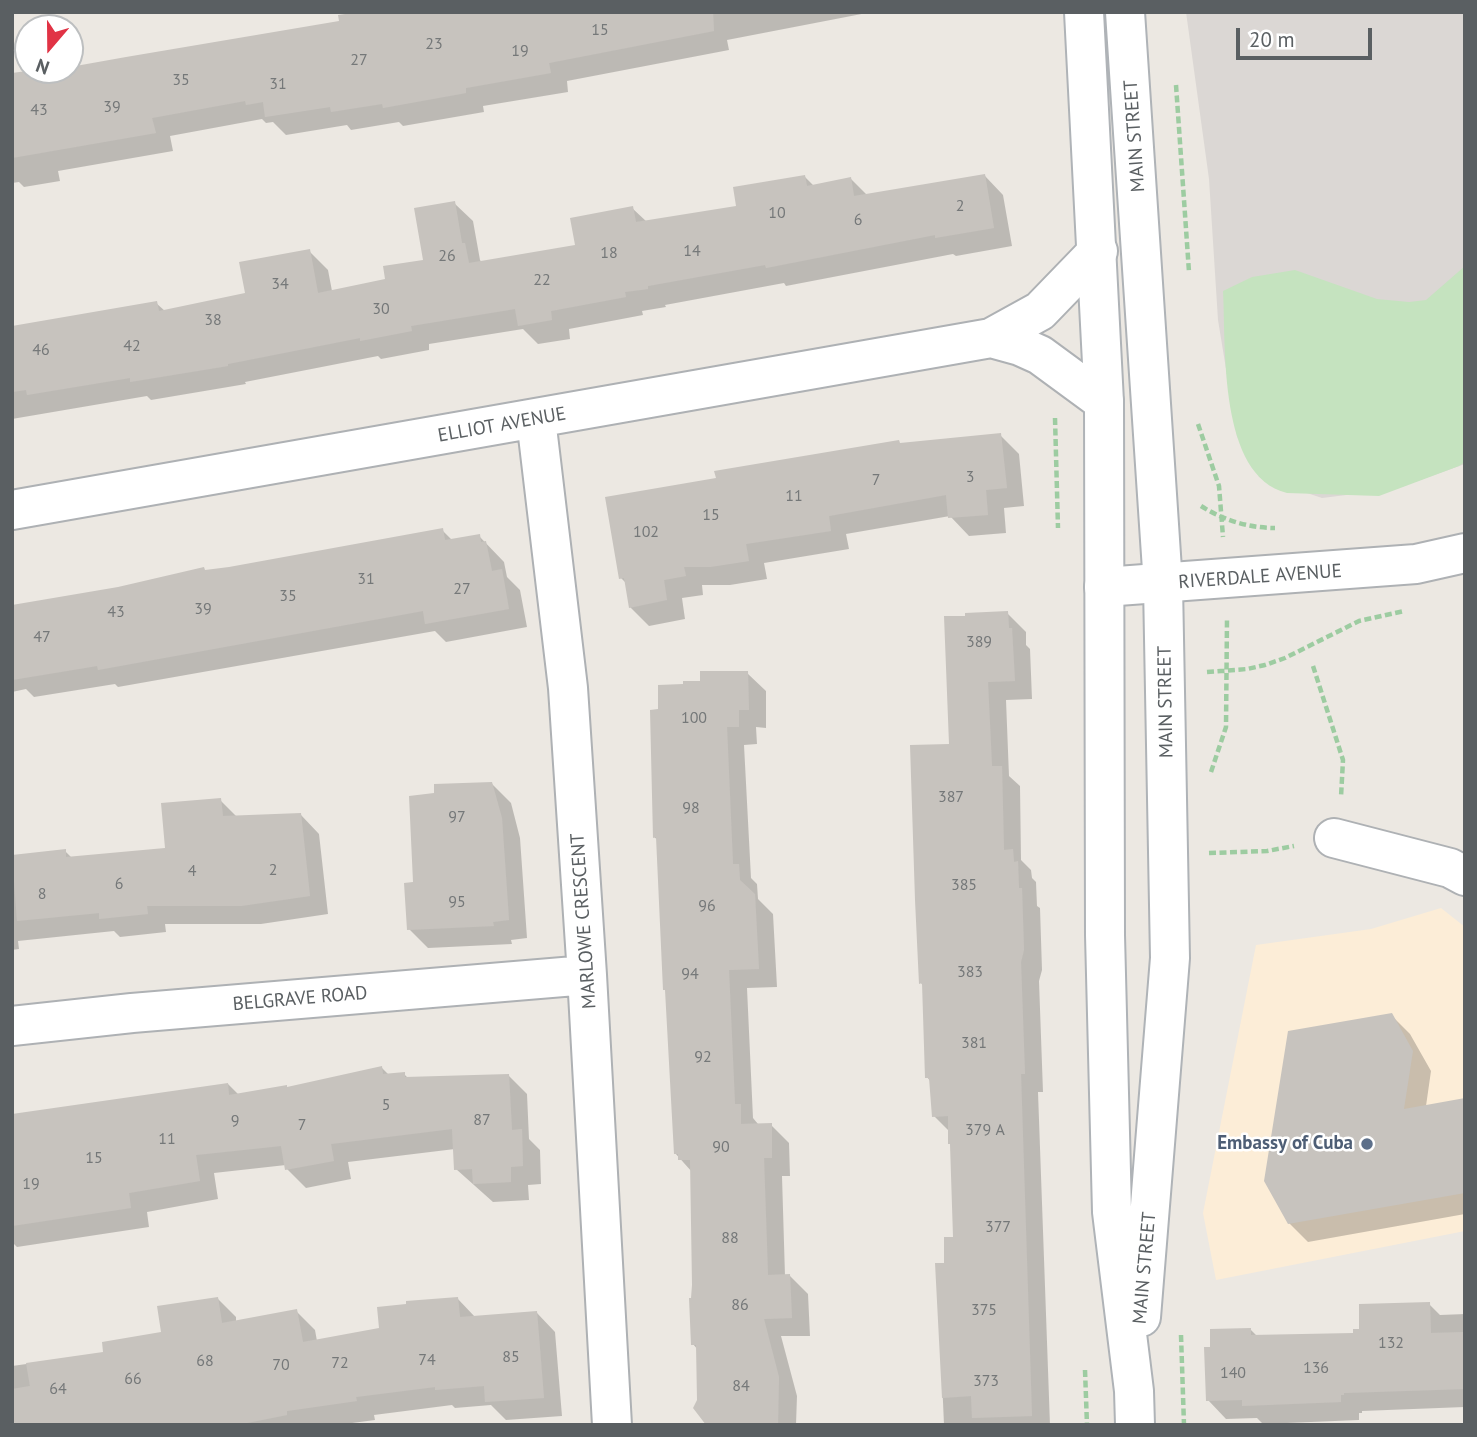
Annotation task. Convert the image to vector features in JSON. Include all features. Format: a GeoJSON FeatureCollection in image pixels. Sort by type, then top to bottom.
{"type":"FeatureCollection","features":[{"type":"Feature","properties":{"kind":"street","name":"MAIN STREET"},"geometry":{"type":"LineString","coordinates":[[1084,12],[1104,402],[1105,922],[1112,1212],[1135,1408]]}},
{"type":"Feature","properties":{"kind":"street","name":"MAIN STREET"},"geometry":{"type":"LineString","coordinates":[[1125,12],[1163,585],[1170,958],[1135,1408]]}},
{"type":"Feature","properties":{"kind":"street","name":"ELLIOT AVENUE"},"geometry":{"type":"LineString","coordinates":[[12,510],[991,338],[1040,311],[1098,251]]}},
{"type":"Feature","properties":{"kind":"street","name":"ELLIOT AVENUE"},"geometry":{"type":"LineString","coordinates":[[991,338],[1040,355],[1104,402]]}},
{"type":"Feature","properties":{"kind":"street","name":"MARLOWE CRESCENT"},"geometry":{"type":"LineString","coordinates":[[536,419],[568,688],[612,1425]]}},
{"type":"Feature","properties":{"kind":"street","name":"RIVERDALE AVENUE"},"geometry":{"type":"LineString","coordinates":[[1416,564],[1465,532]]}},
{"type":"Feature","properties":{"kind":"street","name":"RIVERDALE AVENUE"},"geometry":{"type":"LineString","coordinates":[[1104,587],[1163,585],[1416,564],[1465,553]]}},
{"type":"Feature","properties":{"kind":"street"},"geometry":{"type":"LineString","coordinates":[[1334,838],[1450,869],[1465,876]]}},
{"type":"Feature","properties":{"kind":"street","name":"BELGRAVE ROAD"},"geometry":{"type":"LineString","coordinates":[[12,1026],[132,1013],[587,975]]}},
{"type":"Feature","properties":{"kind":"path"},"geometry":{"type":"LineString","coordinates":[[1196,504],[1222,518],[1265,528],[1278,528]]}},
{"type":"Feature","properties":{"kind":"path"},"geometry":{"type":"LineString","coordinates":[[1204,672],[1265,665],[1285,658],[1359,621],[1406,610]]}},
{"type":"Feature","properties":{"kind":"path"},"geometry":{"type":"LineString","coordinates":[[1204,853],[1267,851],[1334,838],[1341,800],[1343,760],[1313,666]]}},
{"type":"Feature","properties":{"kind":"shaded area"},"geometry":{"type":"Polygon","coordinates":[[[1186,12],[1465,12],[1465,464],[1395,489],[1322,498],[1259,477],[1237,436],[1218,320],[1209,179],[1186,12]]]}},
{"type":"Feature","properties":{"kind":"shaded area"},"geometry":{"type":"Polygon","coordinates":[[[1441,908],[1465,927],[1465,1231],[1216,1280],[1203,1213],[1256,945],[1371,929],[1441,908]]]}},
{"type":"Feature","properties":{"kind":"green space"},"geometry":{"type":"Polygon","coordinates":[[[1465,266],[1465,462],[1379,496],[1287,493],[1265,482],[1248,462],[1237,436],[1230,407],[1223,291],[1252,277],[1295,270],[1377,299],[1409,302],[1426,300],[1465,266]]]}},
{"type":"Feature","properties":{"kind":"building"},"geometry":{"type":"Polygon","coordinates":[[[359,12],[713,12],[714,31],[549,63],[551,73],[466,88],[466,93],[383,108],[382,104],[331,112],[330,107],[265,117],[263,102],[246,105],[245,101],[152,118],[156,133],[12,158],[12,73],[14,84],[84,84],[84,65],[339,21],[338,15],[359,12]]]}},
{"type":"Feature","properties":{"kind":"building"},"geometry":{"type":"Polygon","coordinates":[[[985,174],[994,228],[935,238],[935,235],[766,268],[765,265],[648,286],[648,289],[625,292],[626,297],[551,311],[552,320],[518,326],[515,309],[411,326],[412,331],[360,341],[360,338],[228,366],[130,382],[130,378],[27,395],[26,390],[12,392],[12,326],[157,301],[159,311],[245,293],[239,262],[310,249],[318,293],[385,279],[383,266],[423,260],[414,208],[455,201],[462,243],[465,243],[469,263],[575,245],[570,218],[633,206],[636,222],[736,206],[733,187],[805,175],[807,186],[851,177],[854,196],[985,174]]]}},
{"type":"Feature","properties":{"kind":"building"},"geometry":{"type":"Polygon","coordinates":[[[1001,433],[1007,488],[986,490],[988,515],[948,518],[946,495],[829,516],[831,531],[746,544],[749,561],[710,567],[684,567],[686,576],[664,580],[667,600],[629,608],[624,578],[619,579],[605,497],[716,478],[714,471],[899,440],[900,443],[1001,433]]]}},
{"type":"Feature","properties":{"kind":"building"},"geometry":{"type":"Polygon","coordinates":[[[443,528],[445,540],[480,534],[481,542],[486,541],[492,571],[502,569],[509,609],[425,624],[423,611],[98,670],[97,666],[12,680],[12,605],[118,587],[204,567],[205,570],[229,567],[443,528]]]}},
{"type":"Feature","properties":{"kind":"building"},"geometry":{"type":"Polygon","coordinates":[[[1008,611],[1009,628],[1012,628],[1015,681],[988,682],[992,766],[1002,766],[1004,850],[1013,849],[1014,862],[1018,861],[1019,888],[1022,888],[1024,950],[1021,962],[1025,1074],[1021,1074],[1032,1416],[972,1418],[971,1396],[942,1398],[935,1263],[944,1263],[944,1237],[953,1237],[950,1144],[948,1116],[932,1117],[929,1078],[925,1078],[910,745],[949,744],[944,616],[1008,611]]]}},
{"type":"Feature","properties":{"kind":"building"},"geometry":{"type":"Polygon","coordinates":[[[700,671],[748,671],[749,710],[739,710],[739,727],[727,727],[733,864],[739,864],[740,880],[755,894],[759,969],[729,970],[735,1104],[741,1104],[741,1124],[772,1123],[772,1158],[764,1158],[768,1275],[790,1274],[792,1318],[764,1319],[779,1377],[778,1425],[706,1425],[693,1408],[697,1400],[696,1345],[691,1345],[689,1298],[692,1285],[690,1160],[678,1160],[678,1154],[674,1154],[656,837],[653,838],[650,710],[658,709],[658,685],[700,681],[700,671]]]}},
{"type":"Feature","properties":{"kind":"building"},"geometry":{"type":"Polygon","coordinates":[[[492,782],[502,818],[509,920],[493,922],[494,926],[407,930],[404,883],[413,882],[409,796],[434,793],[434,784],[492,782]]]}},
{"type":"Feature","properties":{"kind":"building"},"geometry":{"type":"Polygon","coordinates":[[[221,798],[223,816],[301,813],[310,896],[241,906],[147,906],[148,914],[99,919],[99,913],[17,921],[12,855],[66,849],[66,857],[165,848],[161,803],[221,798]]]}},
{"type":"Feature","properties":{"kind":"building","name":"Embassy of Cuba"},"geometry":{"type":"Polygon","coordinates":[[[1392,1013],[1413,1051],[1404,1109],[1465,1098],[1465,1193],[1288,1224],[1264,1181],[1288,1031],[1392,1013]]]}},
{"type":"Feature","properties":{"kind":"building"},"geometry":{"type":"Polygon","coordinates":[[[382,1066],[383,1074],[405,1072],[405,1077],[509,1074],[512,1130],[522,1129],[523,1166],[511,1167],[511,1182],[473,1184],[472,1169],[454,1170],[452,1129],[331,1144],[334,1161],[285,1170],[281,1146],[196,1155],[200,1181],[129,1193],[131,1208],[12,1226],[12,1114],[228,1083],[229,1095],[287,1087],[382,1066]]]}},
{"type":"Feature","properties":{"kind":"building"},"geometry":{"type":"Polygon","coordinates":[[[218,1297],[222,1323],[297,1309],[303,1342],[379,1328],[377,1307],[406,1304],[406,1301],[458,1297],[460,1317],[537,1311],[544,1398],[485,1402],[484,1386],[435,1390],[435,1387],[356,1397],[357,1401],[287,1411],[287,1415],[237,1425],[12,1425],[12,1389],[30,1386],[26,1363],[103,1352],[102,1342],[161,1332],[157,1306],[218,1297]]]}},
{"type":"Feature","properties":{"kind":"building"},"geometry":{"type":"Polygon","coordinates":[[[1430,1302],[1431,1333],[1465,1332],[1465,1389],[1344,1393],[1341,1395],[1341,1402],[1242,1406],[1242,1400],[1206,1401],[1204,1347],[1210,1347],[1210,1329],[1251,1328],[1251,1335],[1353,1333],[1353,1329],[1359,1329],[1359,1304],[1430,1302]]]}},
{"type":"Feature","properties":{"kind":"place","name":"Embassy of Cuba"},"geometry":{"type":"Point","coordinates":[1367,1144]}}]}
